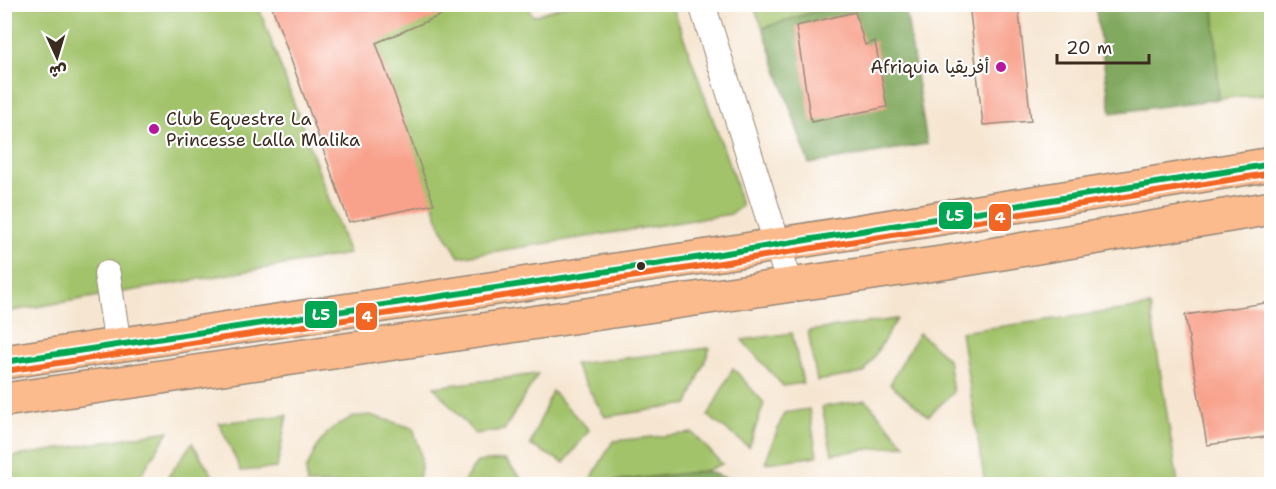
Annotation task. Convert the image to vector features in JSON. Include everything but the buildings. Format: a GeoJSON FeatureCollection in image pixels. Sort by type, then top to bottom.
{"type":"FeatureCollection","features":[{"type":"Feature","properties":{"kind":"highway"},"geometry":{"type":"LineString","coordinates":[[4,362],[778,244],[1272,164]]}},
{"type":"Feature","properties":{"kind":"highway"},"geometry":{"type":"LineString","coordinates":[[1117,189],[1128,232]]}},
{"type":"Feature","properties":{"kind":"highway"},"geometry":{"type":"LineString","coordinates":[[4,400],[948,262],[1272,208]]}},
{"type":"Feature","properties":{"kind":"highway"},"geometry":{"type":"LineString","coordinates":[[941,217],[948,262]]}},
{"type":"Feature","properties":{"kind":"highway"},"geometry":{"type":"LineString","coordinates":[[208,331],[216,369]]}},
{"type":"Feature","properties":{"kind":"street"},"geometry":{"type":"LineString","coordinates":[[702,4],[790,285]]}},
{"type":"Feature","properties":{"kind":"street"},"geometry":{"type":"LineString","coordinates":[[107,273],[118,345]]}},
{"type":"Feature","properties":{"kind":"green space","name":"Club Equestre La Princesse Lalla Malika"},"geometry":{"type":"Polygon","coordinates":[[[4,5],[258,5],[349,254],[5,312],[4,5]]]}},
{"type":"Feature","properties":{"kind":"green space"},"geometry":{"type":"Polygon","coordinates":[[[362,5],[527,5],[533,16],[567,5],[672,5],[734,178],[741,206],[731,214],[459,257],[442,229],[362,5]]]}},
{"type":"Feature","properties":{"kind":"green space"},"geometry":{"type":"Polygon","coordinates":[[[753,5],[834,5],[763,28],[753,5]]]}},
{"type":"Feature","properties":{"kind":"green space"},"geometry":{"type":"Polygon","coordinates":[[[834,5],[905,5],[927,144],[809,164],[763,28],[834,5]]]}},
{"type":"Feature","properties":{"kind":"green space"},"geometry":{"type":"Polygon","coordinates":[[[1095,5],[1214,5],[1219,99],[1111,113],[1095,5]]]}},
{"type":"Feature","properties":{"kind":"green space"},"geometry":{"type":"Polygon","coordinates":[[[1214,5],[1271,5],[1271,93],[1219,99],[1214,5]]]}},
{"type":"Feature","properties":{"kind":"green space"},"geometry":{"type":"Polygon","coordinates":[[[1150,306],[1178,484],[985,484],[961,332],[1150,306]]]}},
{"type":"Feature","properties":{"kind":"green space"},"geometry":{"type":"Polygon","coordinates":[[[897,319],[864,373],[817,381],[808,331],[897,319]]]}},
{"type":"Feature","properties":{"kind":"green space"},"geometry":{"type":"Polygon","coordinates":[[[792,333],[803,383],[783,386],[742,340],[792,333]]]}},
{"type":"Feature","properties":{"kind":"green space"},"geometry":{"type":"Polygon","coordinates":[[[919,333],[948,359],[953,393],[928,416],[890,384],[919,333]]]}},
{"type":"Feature","properties":{"kind":"green space"},"geometry":{"type":"Polygon","coordinates":[[[710,348],[688,404],[605,417],[574,364],[710,348]]]}},
{"type":"Feature","properties":{"kind":"green space"},"geometry":{"type":"Polygon","coordinates":[[[733,368],[764,403],[749,447],[708,416],[733,368]]]}},
{"type":"Feature","properties":{"kind":"green space"},"geometry":{"type":"Polygon","coordinates":[[[538,374],[504,430],[475,434],[434,387],[538,374]]]}},
{"type":"Feature","properties":{"kind":"green space"},"geometry":{"type":"Polygon","coordinates":[[[552,391],[589,430],[564,463],[530,445],[552,391]]]}},
{"type":"Feature","properties":{"kind":"green space"},"geometry":{"type":"Polygon","coordinates":[[[866,400],[905,445],[832,454],[822,407],[866,400]]]}},
{"type":"Feature","properties":{"kind":"green space"},"geometry":{"type":"Polygon","coordinates":[[[809,409],[817,456],[765,463],[784,413],[809,409]]]}},
{"type":"Feature","properties":{"kind":"green space"},"geometry":{"type":"Polygon","coordinates":[[[287,415],[277,468],[241,471],[219,423],[287,415]]]}},
{"type":"Feature","properties":{"kind":"green space"},"geometry":{"type":"Polygon","coordinates":[[[370,415],[413,428],[421,463],[417,484],[307,484],[306,470],[318,445],[331,429],[352,417],[370,415]]]}},
{"type":"Feature","properties":{"kind":"green space"},"geometry":{"type":"Polygon","coordinates":[[[169,431],[135,484],[9,484],[5,474],[5,458],[169,431]]]}},
{"type":"Feature","properties":{"kind":"green space"},"geometry":{"type":"Polygon","coordinates":[[[693,433],[722,464],[705,471],[588,484],[613,441],[693,433]]]}},
{"type":"Feature","properties":{"kind":"green space"},"geometry":{"type":"Polygon","coordinates":[[[192,443],[218,484],[163,484],[192,443]]]}},
{"type":"Feature","properties":{"kind":"green space"},"geometry":{"type":"Polygon","coordinates":[[[505,460],[526,484],[462,484],[477,462],[505,460]]]}},
{"type":"Feature","properties":{"kind":"green space"},"geometry":{"type":"Polygon","coordinates":[[[705,471],[744,484],[598,484],[705,471]]]}},
{"type":"Feature","properties":{"kind":"transit line","name":"L5"},"geometry":{"type":"LineString","coordinates":[[4,362],[702,257],[1272,164]]}},
{"type":"Feature","properties":{"kind":"transit line","name":"4"},"geometry":{"type":"LineString","coordinates":[[5,371],[703,266],[1272,173]]}},
{"type":"Feature","properties":{"kind":"place","name":"Afriquia أفريقيا"},"geometry":{"type":"Point","coordinates":[1001,67]}},
{"type":"Feature","properties":{"kind":"place","name":"Club Equestre La Princesse Lalla Malika"},"geometry":{"type":"Point","coordinates":[154,129]}}]}
